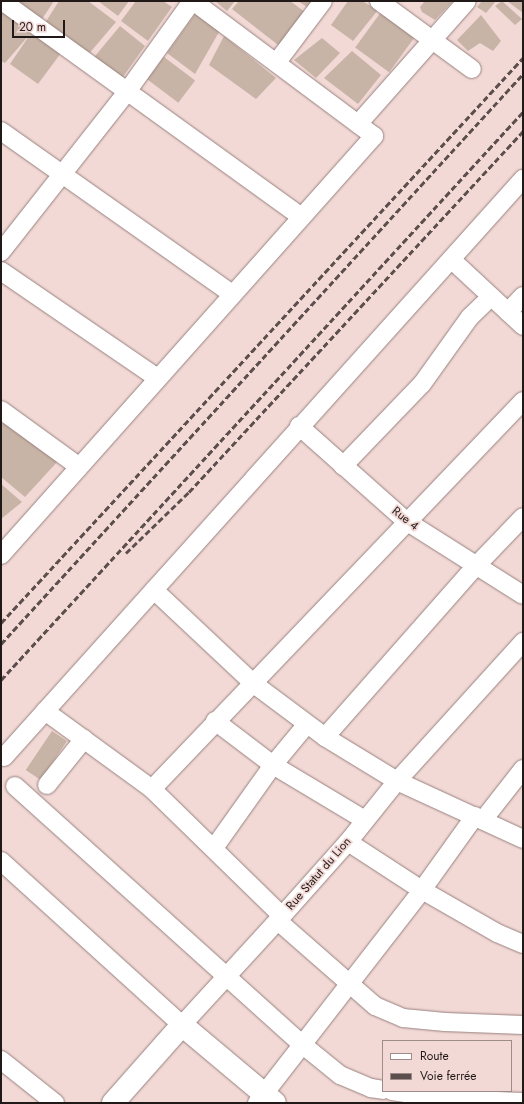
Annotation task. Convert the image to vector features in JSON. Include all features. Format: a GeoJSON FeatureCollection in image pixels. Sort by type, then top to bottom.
{"type":"FeatureCollection","features":[{"type":"Feature","properties":{"kind":"street"},"geometry":{"type":"LineString","coordinates":[[2,1],[126,93],[301,217]]}},
{"type":"Feature","properties":{"kind":"street"},"geometry":{"type":"LineString","coordinates":[[1,252],[61,172],[126,93],[192,1],[277,62],[374,136],[78,466],[1,555]]}},
{"type":"Feature","properties":{"kind":"street"},"geometry":{"type":"LineString","coordinates":[[277,62],[323,1]]}},
{"type":"Feature","properties":{"kind":"street"},"geometry":{"type":"LineString","coordinates":[[379,1],[472,69]]}},
{"type":"Feature","properties":{"kind":"street"},"geometry":{"type":"LineString","coordinates":[[358,124],[467,1]]}},
{"type":"Feature","properties":{"kind":"street"},"geometry":{"type":"LineString","coordinates":[[1,131],[232,294]]}},
{"type":"Feature","properties":{"kind":"street"},"geometry":{"type":"LineString","coordinates":[[4,757],[299,426],[452,260],[519,190]]}},
{"type":"Feature","properties":{"kind":"street"},"geometry":{"type":"LineString","coordinates":[[452,260],[523,326]]}},
{"type":"Feature","properties":{"kind":"street"},"geometry":{"type":"LineString","coordinates":[[1,271],[157,378]]}},
{"type":"Feature","properties":{"kind":"street"},"geometry":{"type":"LineString","coordinates":[[508,312],[523,296]]}},
{"type":"Feature","properties":{"kind":"street"},"geometry":{"type":"LineString","coordinates":[[343,466],[422,384],[470,317],[491,297]]}},
{"type":"Feature","properties":{"kind":"street"},"geometry":{"type":"LineString","coordinates":[[152,789],[215,721],[254,684],[406,522],[523,401]]}},
{"type":"Feature","properties":{"kind":"street"},"geometry":{"type":"LineString","coordinates":[[2,414],[78,466]]}},
{"type":"Feature","properties":{"kind":"street","name":"Rue 4"},"geometry":{"type":"LineString","coordinates":[[299,426],[406,522],[475,567],[523,595]]}},
{"type":"Feature","properties":{"kind":"street"},"geometry":{"type":"LineString","coordinates":[[325,737],[475,567],[523,517]]}},
{"type":"Feature","properties":{"kind":"street"},"geometry":{"type":"LineString","coordinates":[[154,590],[254,684],[325,737],[397,781],[523,838]]}},
{"type":"Feature","properties":{"kind":"street","name":"Rue Statut du Lion"},"geometry":{"type":"LineString","coordinates":[[113,1103],[348,842],[397,781],[523,642]]}},
{"type":"Feature","properties":{"kind":"street"},"geometry":{"type":"LineString","coordinates":[[45,711],[152,789],[214,848],[280,918],[349,984],[375,1006],[403,1018],[445,1022],[523,1025]]}},
{"type":"Feature","properties":{"kind":"street"},"geometry":{"type":"LineString","coordinates":[[215,721],[272,765],[365,820]]}},
{"type":"Feature","properties":{"kind":"street"},"geometry":{"type":"LineString","coordinates":[[214,848],[272,765],[307,724]]}},
{"type":"Feature","properties":{"kind":"street"},"geometry":{"type":"LineString","coordinates":[[46,785],[84,739]]}},
{"type":"Feature","properties":{"kind":"street"},"geometry":{"type":"LineString","coordinates":[[1,861],[265,1100],[302,1046],[422,890],[479,818],[523,770]]}},
{"type":"Feature","properties":{"kind":"street"},"geometry":{"type":"LineString","coordinates":[[15,786],[302,1046],[340,1074],[371,1088],[382,1090]]}},
{"type":"Feature","properties":{"kind":"street"},"geometry":{"type":"LineString","coordinates":[[348,842],[422,890],[497,933],[523,944]]}},
{"type":"Feature","properties":{"kind":"street"},"geometry":{"type":"LineString","coordinates":[[1,1060],[55,1103]]}},
{"type":"Feature","properties":{"kind":"street"},"geometry":{"type":"LineString","coordinates":[[399,1092],[446,1099],[523,1102]]}},
{"type":"Feature","properties":{"kind":"building"},"geometry":{"type":"Polygon","coordinates":[[[15,1],[54,1],[40,22],[15,1]]]}},
{"type":"Feature","properties":{"kind":"building"},"geometry":{"type":"Polygon","coordinates":[[[59,1],[88,1],[116,22],[87,56],[45,23],[59,1]]]}},
{"type":"Feature","properties":{"kind":"building"},"geometry":{"type":"Polygon","coordinates":[[[98,1],[129,1],[118,16],[98,1]]]}},
{"type":"Feature","properties":{"kind":"building"},"geometry":{"type":"Polygon","coordinates":[[[136,1],[163,1],[172,7],[148,41],[121,21],[136,1]]]}},
{"type":"Feature","properties":{"kind":"building"},"geometry":{"type":"Polygon","coordinates":[[[215,1],[235,1],[227,11],[215,1]]]}},
{"type":"Feature","properties":{"kind":"building"},"geometry":{"type":"Polygon","coordinates":[[[239,1],[290,1],[305,12],[282,48],[232,9],[239,1]]]}},
{"type":"Feature","properties":{"kind":"building"},"geometry":{"type":"Polygon","coordinates":[[[298,1],[316,1],[310,9],[298,1]]]}},
{"type":"Feature","properties":{"kind":"building"},"geometry":{"type":"Polygon","coordinates":[[[348,1],[362,1],[378,10],[353,41],[331,25],[348,1]]]}},
{"type":"Feature","properties":{"kind":"building"},"geometry":{"type":"Polygon","coordinates":[[[425,1],[453,1],[435,20],[422,12],[420,7],[425,1]]]}},
{"type":"Feature","properties":{"kind":"building"},"geometry":{"type":"Polygon","coordinates":[[[482,1],[496,1],[486,13],[477,7],[482,1]]]}},
{"type":"Feature","properties":{"kind":"building"},"geometry":{"type":"Polygon","coordinates":[[[502,1],[522,19],[515,25],[495,6],[502,1]]]}},
{"type":"Feature","properties":{"kind":"building"},"geometry":{"type":"Polygon","coordinates":[[[507,1],[523,1],[523,13],[507,1]]]}},
{"type":"Feature","properties":{"kind":"building"},"geometry":{"type":"Polygon","coordinates":[[[1,8],[61,53],[38,84],[10,64],[31,33],[5,63],[1,61],[1,8]]]}},
{"type":"Feature","properties":{"kind":"building"},"geometry":{"type":"Polygon","coordinates":[[[381,12],[415,37],[389,72],[355,48],[381,12]]]}},
{"type":"Feature","properties":{"kind":"building"},"geometry":{"type":"Polygon","coordinates":[[[196,13],[219,32],[195,74],[167,53],[196,13]]]}},
{"type":"Feature","properties":{"kind":"building"},"geometry":{"type":"Polygon","coordinates":[[[481,15],[501,41],[493,51],[480,43],[468,51],[457,40],[481,15]]]}},
{"type":"Feature","properties":{"kind":"building"},"geometry":{"type":"Polygon","coordinates":[[[120,26],[145,46],[120,81],[91,61],[120,26]]]}},
{"type":"Feature","properties":{"kind":"building"},"geometry":{"type":"Polygon","coordinates":[[[224,36],[276,78],[256,99],[209,65],[224,36]]]}},
{"type":"Feature","properties":{"kind":"building"},"geometry":{"type":"Polygon","coordinates":[[[322,38],[340,53],[316,78],[294,60],[322,38]]]}},
{"type":"Feature","properties":{"kind":"building"},"geometry":{"type":"Polygon","coordinates":[[[352,51],[381,75],[358,104],[324,78],[352,51]]]}},
{"type":"Feature","properties":{"kind":"building"},"geometry":{"type":"Polygon","coordinates":[[[164,57],[195,80],[178,103],[147,79],[164,57]]]}},
{"type":"Feature","properties":{"kind":"building"},"geometry":{"type":"Polygon","coordinates":[[[6,419],[58,461],[25,497],[1,477],[1,426],[6,419]]]}},
{"type":"Feature","properties":{"kind":"building"},"geometry":{"type":"Polygon","coordinates":[[[1,484],[22,502],[1,519],[1,484]]]}},
{"type":"Feature","properties":{"kind":"building"},"geometry":{"type":"Polygon","coordinates":[[[52,731],[67,741],[41,780],[26,770],[52,731]]]}},
{"type":"Feature","properties":{"kind":"railway"},"geometry":{"type":"LineString","coordinates":[[1,623],[523,58]]}},
{"type":"Feature","properties":{"kind":"railway"},"geometry":{"type":"LineString","coordinates":[[1,644],[523,74]]}},
{"type":"Feature","properties":{"kind":"railway"},"geometry":{"type":"LineString","coordinates":[[1,680],[523,112]]}},
{"type":"Feature","properties":{"kind":"railway"},"geometry":{"type":"LineString","coordinates":[[126,553],[189,492],[523,131]]}}]}
